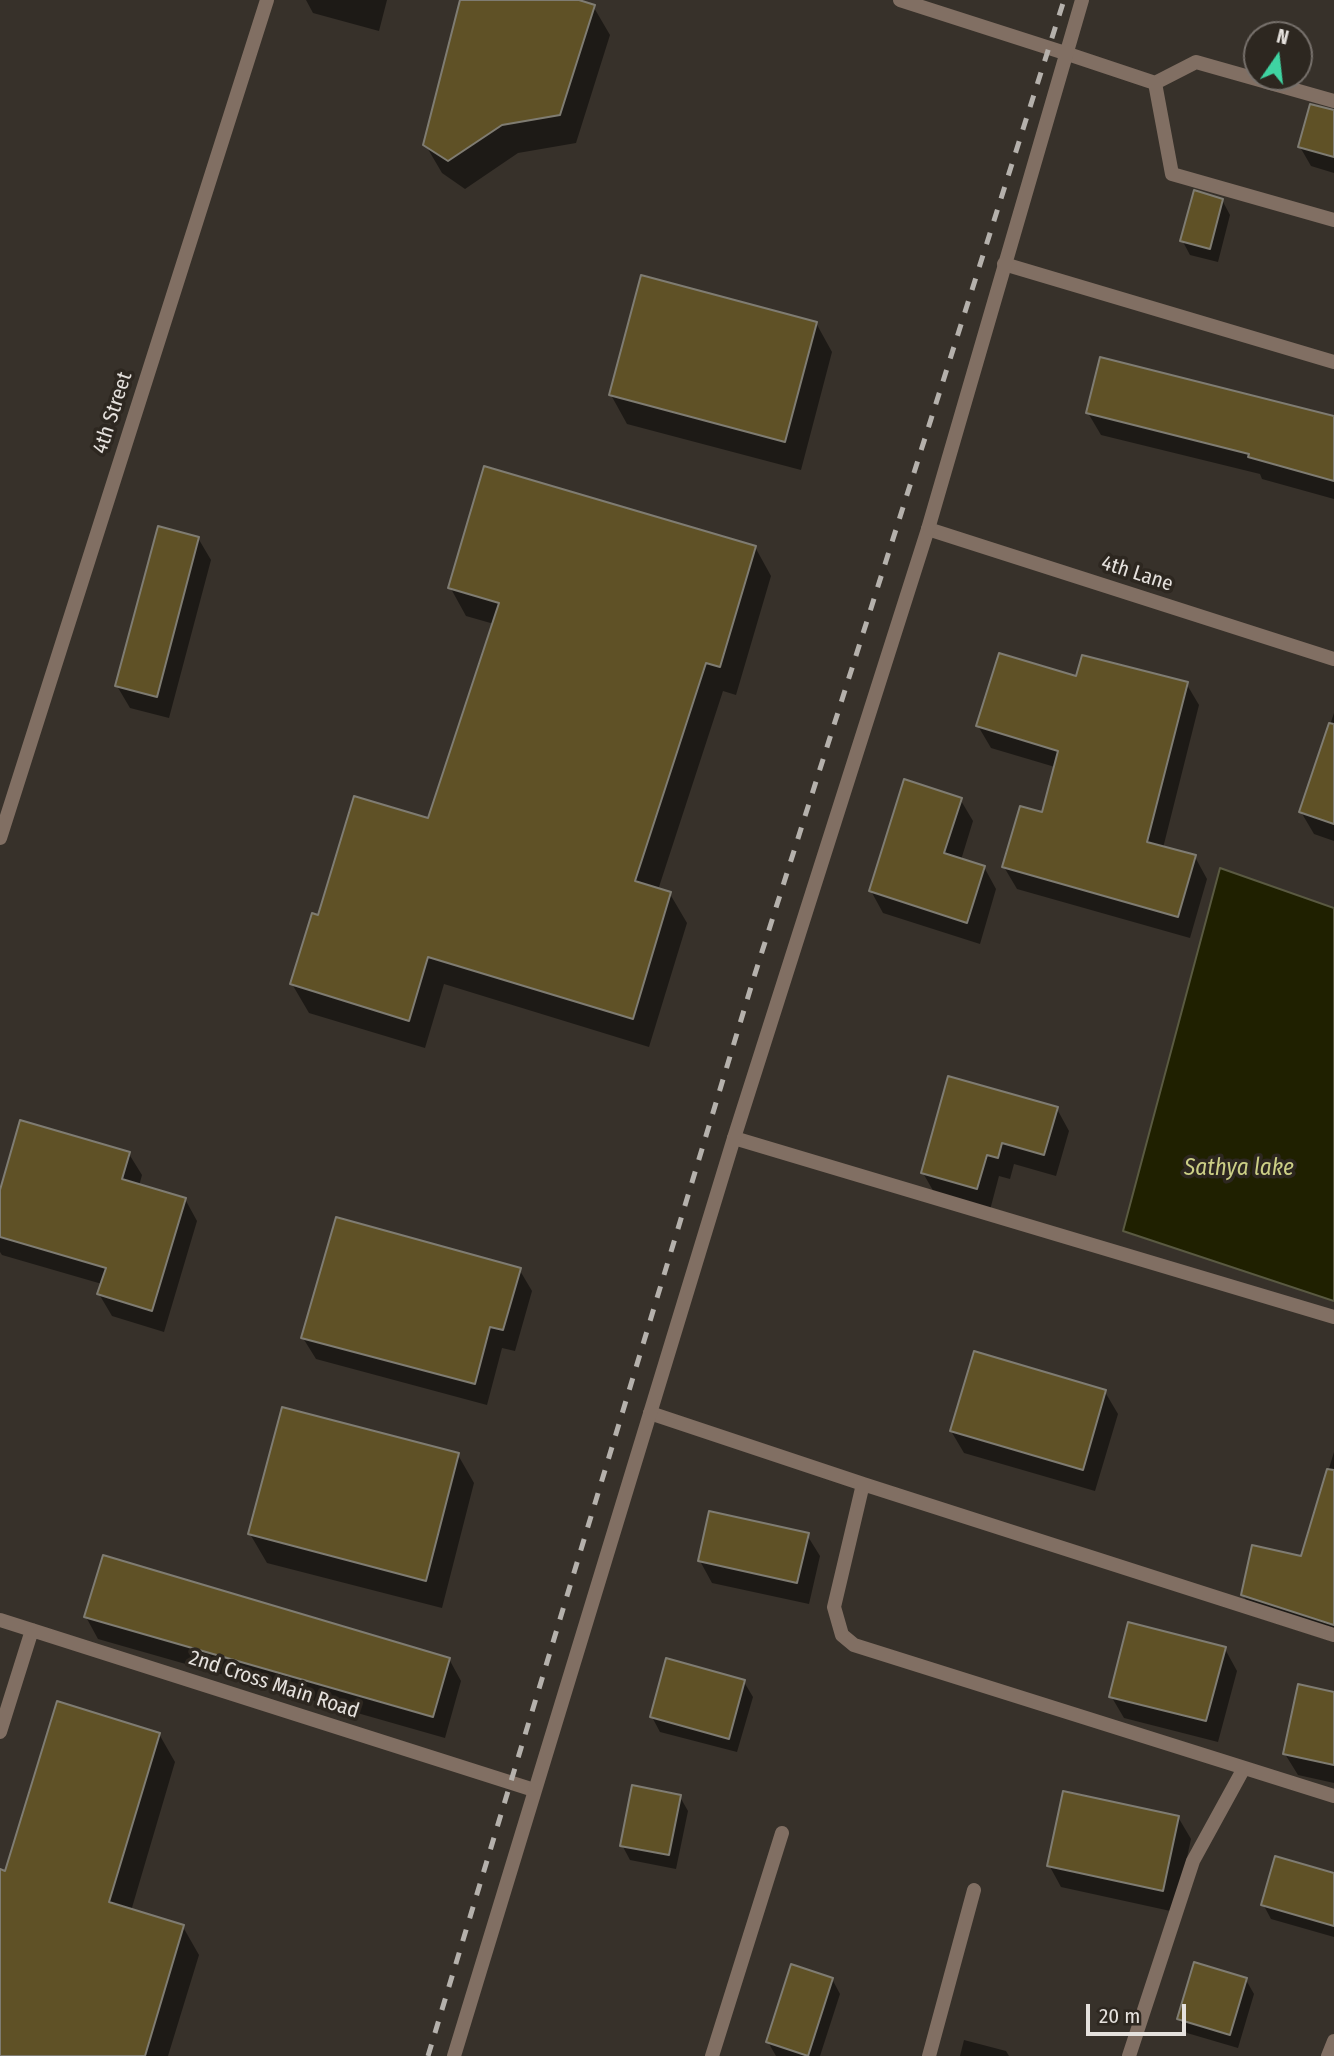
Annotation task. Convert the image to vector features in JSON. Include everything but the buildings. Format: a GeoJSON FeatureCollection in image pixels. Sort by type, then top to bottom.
{"type":"FeatureCollection","features":[{"type":"Feature","properties":{"kind":"street","name":"4th Street"},"geometry":{"type":"LineString","coordinates":[[0,838],[267,0]]}},
{"type":"Feature","properties":{"kind":"street"},"geometry":{"type":"LineString","coordinates":[[900,0],[1155,83],[1196,62],[1334,101]]}},
{"type":"Feature","properties":{"kind":"street"},"geometry":{"type":"LineString","coordinates":[[454,2056],[734,1138],[928,529],[1082,0]]}},
{"type":"Feature","properties":{"kind":"street"},"geometry":{"type":"LineString","coordinates":[[1155,83],[1172,174],[1334,220]]}},
{"type":"Feature","properties":{"kind":"street"},"geometry":{"type":"LineString","coordinates":[[1004,264],[1334,362]]}},
{"type":"Feature","properties":{"kind":"street","name":"4th Lane"},"geometry":{"type":"LineString","coordinates":[[928,529],[1334,659]]}},
{"type":"Feature","properties":{"kind":"street"},"geometry":{"type":"LineString","coordinates":[[734,1138],[1334,1317]]}},
{"type":"Feature","properties":{"kind":"street"},"geometry":{"type":"LineString","coordinates":[[650,1413],[1334,1635]]}},
{"type":"Feature","properties":{"kind":"street"},"geometry":{"type":"LineString","coordinates":[[863,1484],[834,1607],[842,1635],[854,1645],[1334,1797]]}},
{"type":"Feature","properties":{"kind":"street","name":"2nd Cross Main Road"},"geometry":{"type":"LineString","coordinates":[[0,1620],[534,1790]]}},
{"type":"Feature","properties":{"kind":"street"},"geometry":{"type":"LineString","coordinates":[[0,1731],[32,1630]]}},
{"type":"Feature","properties":{"kind":"street"},"geometry":{"type":"LineString","coordinates":[[1129,2056],[1193,1861],[1244,1768]]}},
{"type":"Feature","properties":{"kind":"street"},"geometry":{"type":"LineString","coordinates":[[712,2056],[782,1833]]}},
{"type":"Feature","properties":{"kind":"street"},"geometry":{"type":"LineString","coordinates":[[929,2056],[974,1890]]}},
{"type":"Feature","properties":{"kind":"street"},"geometry":{"type":"LineString","coordinates":[[1328,2056],[1334,2041]]}},
{"type":"Feature","properties":{"kind":"water","name":"Sathya lake"},"geometry":{"type":"Polygon","coordinates":[[[1220,868],[1334,908],[1334,1301],[1123,1231],[1220,868]]]}},
{"type":"Feature","properties":{"kind":"railway"},"geometry":{"type":"LineString","coordinates":[[428,2056],[754,977],[1064,0]]}}]}
